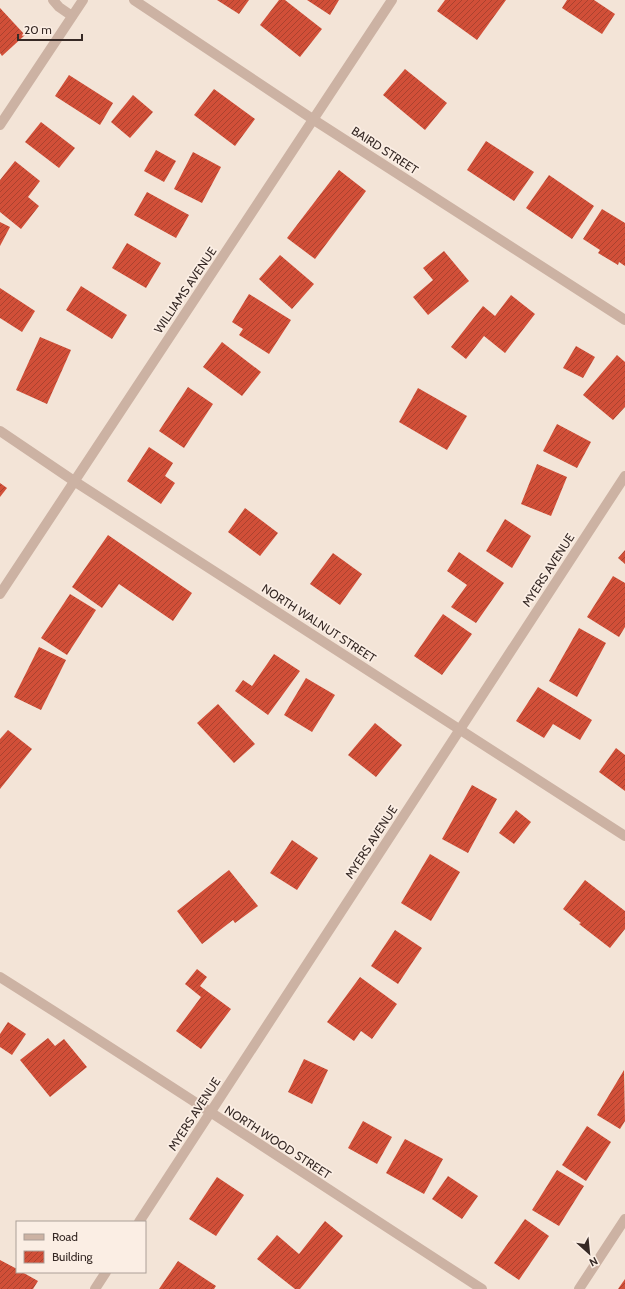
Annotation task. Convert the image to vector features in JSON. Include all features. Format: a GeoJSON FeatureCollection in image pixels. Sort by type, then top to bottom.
{"type":"FeatureCollection","features":[{"type":"Feature","properties":{"kind":"street"},"geometry":{"type":"LineString","coordinates":[[53,0],[59,7],[72,16]]}},
{"type":"Feature","properties":{"kind":"street"},"geometry":{"type":"LineString","coordinates":[[0,125],[83,0]]}},
{"type":"Feature","properties":{"kind":"street","name":"BAIRD STREET"},"geometry":{"type":"LineString","coordinates":[[134,0],[314,120],[625,320]]}},
{"type":"Feature","properties":{"kind":"street","name":"WILLIAMS AVENUE"},"geometry":{"type":"LineString","coordinates":[[0,594],[392,0]]}},
{"type":"Feature","properties":{"kind":"street","name":"NORTH WALNUT STREET"},"geometry":{"type":"LineString","coordinates":[[0,431],[74,481],[460,728],[625,836]]}},
{"type":"Feature","properties":{"kind":"street","name":"MYERS AVENUE"},"geometry":{"type":"LineString","coordinates":[[140,1221],[625,476]]}},
{"type":"Feature","properties":{"kind":"street","name":"NORTH WOOD STREET"},"geometry":{"type":"LineString","coordinates":[[0,976],[482,1289]]}},
{"type":"Feature","properties":{"kind":"street"},"geometry":{"type":"LineString","coordinates":[[579,1289],[625,1219]]}},
{"type":"Feature","properties":{"kind":"street"},"geometry":{"type":"LineString","coordinates":[[95,1289],[105,1273]]}},
{"type":"Feature","properties":{"kind":"building"},"geometry":{"type":"Polygon","coordinates":[[[217,0],[249,0],[239,14],[217,0]]]}},
{"type":"Feature","properties":{"kind":"building"},"geometry":{"type":"Polygon","coordinates":[[[279,0],[285,0],[322,29],[300,57],[260,25],[279,0]]]}},
{"type":"Feature","properties":{"kind":"building"},"geometry":{"type":"Polygon","coordinates":[[[307,0],[339,0],[330,15],[307,0]]]}},
{"type":"Feature","properties":{"kind":"building"},"geometry":{"type":"Polygon","coordinates":[[[445,0],[506,0],[477,40],[437,11],[445,0]]]}},
{"type":"Feature","properties":{"kind":"building"},"geometry":{"type":"Polygon","coordinates":[[[567,0],[594,0],[615,14],[602,34],[562,8],[567,0]]]}},
{"type":"Feature","properties":{"kind":"building"},"geometry":{"type":"Polygon","coordinates":[[[0,8],[25,35],[2,56],[0,53],[0,8]]]}},
{"type":"Feature","properties":{"kind":"building"},"geometry":{"type":"Polygon","coordinates":[[[405,69],[447,103],[425,130],[383,95],[405,69]]]}},
{"type":"Feature","properties":{"kind":"building"},"geometry":{"type":"Polygon","coordinates":[[[69,75],[113,103],[100,125],[55,96],[69,75]]]}},
{"type":"Feature","properties":{"kind":"building"},"geometry":{"type":"Polygon","coordinates":[[[214,89],[255,119],[235,146],[194,115],[214,89]]]}},
{"type":"Feature","properties":{"kind":"building"},"geometry":{"type":"Polygon","coordinates":[[[133,95],[153,112],[130,138],[111,122],[133,95]]]}},
{"type":"Feature","properties":{"kind":"building"},"geometry":{"type":"Polygon","coordinates":[[[41,122],[75,148],[59,168],[25,142],[41,122]]]}},
{"type":"Feature","properties":{"kind":"building"},"geometry":{"type":"Polygon","coordinates":[[[486,141],[534,172],[514,201],[467,170],[486,141]]]}},
{"type":"Feature","properties":{"kind":"building"},"geometry":{"type":"Polygon","coordinates":[[[156,150],[176,161],[164,182],[144,171],[156,150]]]}},
{"type":"Feature","properties":{"kind":"building"},"geometry":{"type":"Polygon","coordinates":[[[193,152],[221,167],[202,203],[174,189],[193,152]]]}},
{"type":"Feature","properties":{"kind":"building"},"geometry":{"type":"Polygon","coordinates":[[[15,161],[40,181],[28,197],[39,206],[21,229],[0,212],[0,180],[15,161]]]}},
{"type":"Feature","properties":{"kind":"building"},"geometry":{"type":"Polygon","coordinates":[[[339,170],[366,191],[315,259],[287,238],[339,170]]]}},
{"type":"Feature","properties":{"kind":"building"},"geometry":{"type":"Polygon","coordinates":[[[549,175],[594,206],[572,239],[526,208],[549,175]]]}},
{"type":"Feature","properties":{"kind":"building"},"geometry":{"type":"Polygon","coordinates":[[[147,192],[189,215],[176,238],[134,215],[147,192]]]}},
{"type":"Feature","properties":{"kind":"building"},"geometry":{"type":"Polygon","coordinates":[[[602,209],[625,223],[625,266],[619,262],[618,265],[598,253],[600,250],[583,239],[602,209]]]}},
{"type":"Feature","properties":{"kind":"building"},"geometry":{"type":"Polygon","coordinates":[[[0,222],[10,227],[0,246],[0,222]]]}},
{"type":"Feature","properties":{"kind":"building"},"geometry":{"type":"Polygon","coordinates":[[[127,243],[161,263],[146,288],[112,268],[127,243]]]}},
{"type":"Feature","properties":{"kind":"building"},"geometry":{"type":"Polygon","coordinates":[[[444,251],[469,281],[428,315],[413,297],[433,280],[423,268],[444,251]]]}},
{"type":"Feature","properties":{"kind":"building"},"geometry":{"type":"Polygon","coordinates":[[[280,255],[314,284],[292,309],[259,279],[280,255]]]}},
{"type":"Feature","properties":{"kind":"building"},"geometry":{"type":"Polygon","coordinates":[[[81,286],[127,315],[112,339],[66,310],[81,286]]]}},
{"type":"Feature","properties":{"kind":"building"},"geometry":{"type":"Polygon","coordinates":[[[0,288],[35,311],[22,332],[0,318],[0,288]]]}},
{"type":"Feature","properties":{"kind":"building"},"geometry":{"type":"Polygon","coordinates":[[[249,294],[291,320],[269,354],[239,335],[243,329],[232,322],[249,294]]]}},
{"type":"Feature","properties":{"kind":"building"},"geometry":{"type":"Polygon","coordinates":[[[511,295],[535,314],[505,353],[484,336],[466,359],[451,347],[483,306],[495,316],[511,295]]]}},
{"type":"Feature","properties":{"kind":"building"},"geometry":{"type":"Polygon","coordinates":[[[40,337],[71,350],[47,404],[16,390],[40,337]]]}},
{"type":"Feature","properties":{"kind":"building"},"geometry":{"type":"Polygon","coordinates":[[[222,342],[261,372],[242,396],[203,367],[222,342]]]}},
{"type":"Feature","properties":{"kind":"building"},"geometry":{"type":"Polygon","coordinates":[[[576,346],[595,357],[583,378],[563,368],[576,346]]]}},
{"type":"Feature","properties":{"kind":"building"},"geometry":{"type":"Polygon","coordinates":[[[617,355],[625,362],[625,407],[613,420],[583,395],[617,355]]]}},
{"type":"Feature","properties":{"kind":"building"},"geometry":{"type":"Polygon","coordinates":[[[188,387],[213,404],[184,448],[159,431],[188,387]]]}},
{"type":"Feature","properties":{"kind":"building"},"geometry":{"type":"Polygon","coordinates":[[[418,388],[467,416],[447,450],[399,422],[418,388]]]}},
{"type":"Feature","properties":{"kind":"building"},"geometry":{"type":"Polygon","coordinates":[[[557,424],[591,442],[577,468],[543,451],[557,424]]]}},
{"type":"Feature","properties":{"kind":"building"},"geometry":{"type":"Polygon","coordinates":[[[149,447],[173,463],[165,476],[175,483],[161,504],[127,481],[149,447]]]}},
{"type":"Feature","properties":{"kind":"building"},"geometry":{"type":"Polygon","coordinates":[[[537,464],[567,477],[551,516],[521,504],[537,464]]]}},
{"type":"Feature","properties":{"kind":"building"},"geometry":{"type":"Polygon","coordinates":[[[0,483],[7,488],[0,497],[0,483]]]}},
{"type":"Feature","properties":{"kind":"building"},"geometry":{"type":"Polygon","coordinates":[[[245,508],[278,533],[260,556],[228,532],[245,508]]]}},
{"type":"Feature","properties":{"kind":"building"},"geometry":{"type":"Polygon","coordinates":[[[505,519],[531,536],[512,568],[486,551],[505,519]]]}},
{"type":"Feature","properties":{"kind":"building"},"geometry":{"type":"Polygon","coordinates":[[[108,535],[192,593],[173,621],[119,584],[102,608],[72,587],[108,535]]]}},
{"type":"Feature","properties":{"kind":"building"},"geometry":{"type":"Polygon","coordinates":[[[625,550],[625,564],[618,558],[625,550]]]}},
{"type":"Feature","properties":{"kind":"building"},"geometry":{"type":"Polygon","coordinates":[[[459,552],[504,583],[476,623],[451,607],[467,585],[447,571],[459,552]]]}},
{"type":"Feature","properties":{"kind":"building"},"geometry":{"type":"Polygon","coordinates":[[[333,553],[362,574],[340,605],[310,584],[333,553]]]}},
{"type":"Feature","properties":{"kind":"building"},"geometry":{"type":"Polygon","coordinates":[[[613,576],[625,583],[625,627],[619,637],[587,617],[613,576]]]}},
{"type":"Feature","properties":{"kind":"building"},"geometry":{"type":"Polygon","coordinates":[[[70,594],[96,610],[67,655],[41,638],[70,594]]]}},
{"type":"Feature","properties":{"kind":"building"},"geometry":{"type":"Polygon","coordinates":[[[443,614],[472,634],[442,675],[414,656],[443,614]]]}},
{"type":"Feature","properties":{"kind":"building"},"geometry":{"type":"Polygon","coordinates":[[[579,628],[606,643],[577,697],[549,681],[579,628]]]}},
{"type":"Feature","properties":{"kind":"building"},"geometry":{"type":"Polygon","coordinates":[[[39,647],[66,660],[41,710],[14,697],[39,647]]]}},
{"type":"Feature","properties":{"kind":"building"},"geometry":{"type":"Polygon","coordinates":[[[274,654],[300,671],[268,715],[235,691],[243,680],[252,686],[274,654]]]}},
{"type":"Feature","properties":{"kind":"building"},"geometry":{"type":"Polygon","coordinates":[[[306,678],[335,695],[312,732],[284,715],[306,678]]]}},
{"type":"Feature","properties":{"kind":"building"},"geometry":{"type":"Polygon","coordinates":[[[538,687],[592,720],[580,740],[553,724],[544,738],[516,721],[538,687]]]}},
{"type":"Feature","properties":{"kind":"building"},"geometry":{"type":"Polygon","coordinates":[[[218,704],[255,744],[234,763],[197,723],[218,704]]]}},
{"type":"Feature","properties":{"kind":"building"},"geometry":{"type":"Polygon","coordinates":[[[375,723],[402,745],[376,777],[348,755],[375,723]]]}},
{"type":"Feature","properties":{"kind":"building"},"geometry":{"type":"Polygon","coordinates":[[[8,730],[32,749],[0,789],[0,739],[8,730]]]}},
{"type":"Feature","properties":{"kind":"building"},"geometry":{"type":"Polygon","coordinates":[[[616,748],[625,755],[625,791],[599,772],[616,748]]]}},
{"type":"Feature","properties":{"kind":"building"},"geometry":{"type":"Polygon","coordinates":[[[472,785],[497,799],[468,853],[442,839],[472,785]]]}},
{"type":"Feature","properties":{"kind":"building"},"geometry":{"type":"Polygon","coordinates":[[[516,810],[531,822],[514,844],[499,833],[516,810]]]}},
{"type":"Feature","properties":{"kind":"building"},"geometry":{"type":"Polygon","coordinates":[[[292,840],[318,858],[297,890],[270,873],[292,840]]]}},
{"type":"Feature","properties":{"kind":"building"},"geometry":{"type":"Polygon","coordinates":[[[430,854],[460,872],[431,921],[401,903],[430,854]]]}},
{"type":"Feature","properties":{"kind":"building"},"geometry":{"type":"Polygon","coordinates":[[[229,870],[258,906],[235,923],[233,920],[202,944],[177,911],[229,870]]]}},
{"type":"Feature","properties":{"kind":"building"},"geometry":{"type":"Polygon","coordinates":[[[585,880],[625,911],[625,929],[610,948],[579,924],[581,923],[563,909],[585,880]]]}},
{"type":"Feature","properties":{"kind":"building"},"geometry":{"type":"Polygon","coordinates":[[[395,930],[422,948],[398,984],[371,966],[395,930]]]}},
{"type":"Feature","properties":{"kind":"building"},"geometry":{"type":"Polygon","coordinates":[[[197,969],[207,977],[200,986],[231,1009],[201,1049],[176,1031],[201,997],[185,984],[197,969]]]}},
{"type":"Feature","properties":{"kind":"building"},"geometry":{"type":"Polygon","coordinates":[[[360,977],[397,1004],[372,1039],[361,1031],[354,1041],[327,1022],[360,977]]]}},
{"type":"Feature","properties":{"kind":"building"},"geometry":{"type":"Polygon","coordinates":[[[8,1022],[26,1034],[12,1055],[0,1047],[0,1034],[8,1022]]]}},
{"type":"Feature","properties":{"kind":"building"},"geometry":{"type":"Polygon","coordinates":[[[48,1038],[55,1046],[64,1039],[87,1067],[50,1097],[20,1060],[48,1038]]]}},
{"type":"Feature","properties":{"kind":"building"},"geometry":{"type":"Polygon","coordinates":[[[304,1059],[328,1070],[312,1104],[288,1092],[304,1059]]]}},
{"type":"Feature","properties":{"kind":"building"},"geometry":{"type":"Polygon","coordinates":[[[624,1070],[625,1121],[620,1129],[597,1115],[624,1070]]]}},
{"type":"Feature","properties":{"kind":"building"},"geometry":{"type":"Polygon","coordinates":[[[363,1121],[392,1137],[377,1164],[348,1148],[363,1121]]]}},
{"type":"Feature","properties":{"kind":"building"},"geometry":{"type":"Polygon","coordinates":[[[587,1126],[611,1142],[586,1181],[562,1165],[587,1126]]]}},
{"type":"Feature","properties":{"kind":"building"},"geometry":{"type":"Polygon","coordinates":[[[405,1139],[443,1159],[424,1194],[386,1173],[405,1139]]]}},
{"type":"Feature","properties":{"kind":"building"},"geometry":{"type":"Polygon","coordinates":[[[557,1170],[584,1186],[559,1226],[532,1210],[557,1170]]]}},
{"type":"Feature","properties":{"kind":"building"},"geometry":{"type":"Polygon","coordinates":[[[448,1176],[478,1196],[462,1219],[432,1199],[448,1176]]]}},
{"type":"Feature","properties":{"kind":"building"},"geometry":{"type":"Polygon","coordinates":[[[217,1177],[244,1195],[216,1236],[189,1219],[217,1177]]]}},
{"type":"Feature","properties":{"kind":"building"},"geometry":{"type":"Polygon","coordinates":[[[525,1219],[549,1236],[519,1280],[494,1263],[525,1219]]]}},
{"type":"Feature","properties":{"kind":"building"},"geometry":{"type":"Polygon","coordinates":[[[325,1221],[343,1236],[300,1289],[295,1289],[257,1259],[277,1235],[299,1254],[325,1221]]]}},
{"type":"Feature","properties":{"kind":"building"},"geometry":{"type":"Polygon","coordinates":[[[0,1260],[16,1268],[16,1273],[24,1273],[38,1281],[33,1289],[0,1289],[0,1260]]]}},
{"type":"Feature","properties":{"kind":"building"},"geometry":{"type":"Polygon","coordinates":[[[178,1261],[216,1286],[214,1289],[159,1289],[178,1261]]]}},
{"type":"Feature","properties":{"kind":"building"},"geometry":{"type":"Polygon","coordinates":[[[625,1279],[625,1289],[618,1289],[625,1279]]]}}]}
